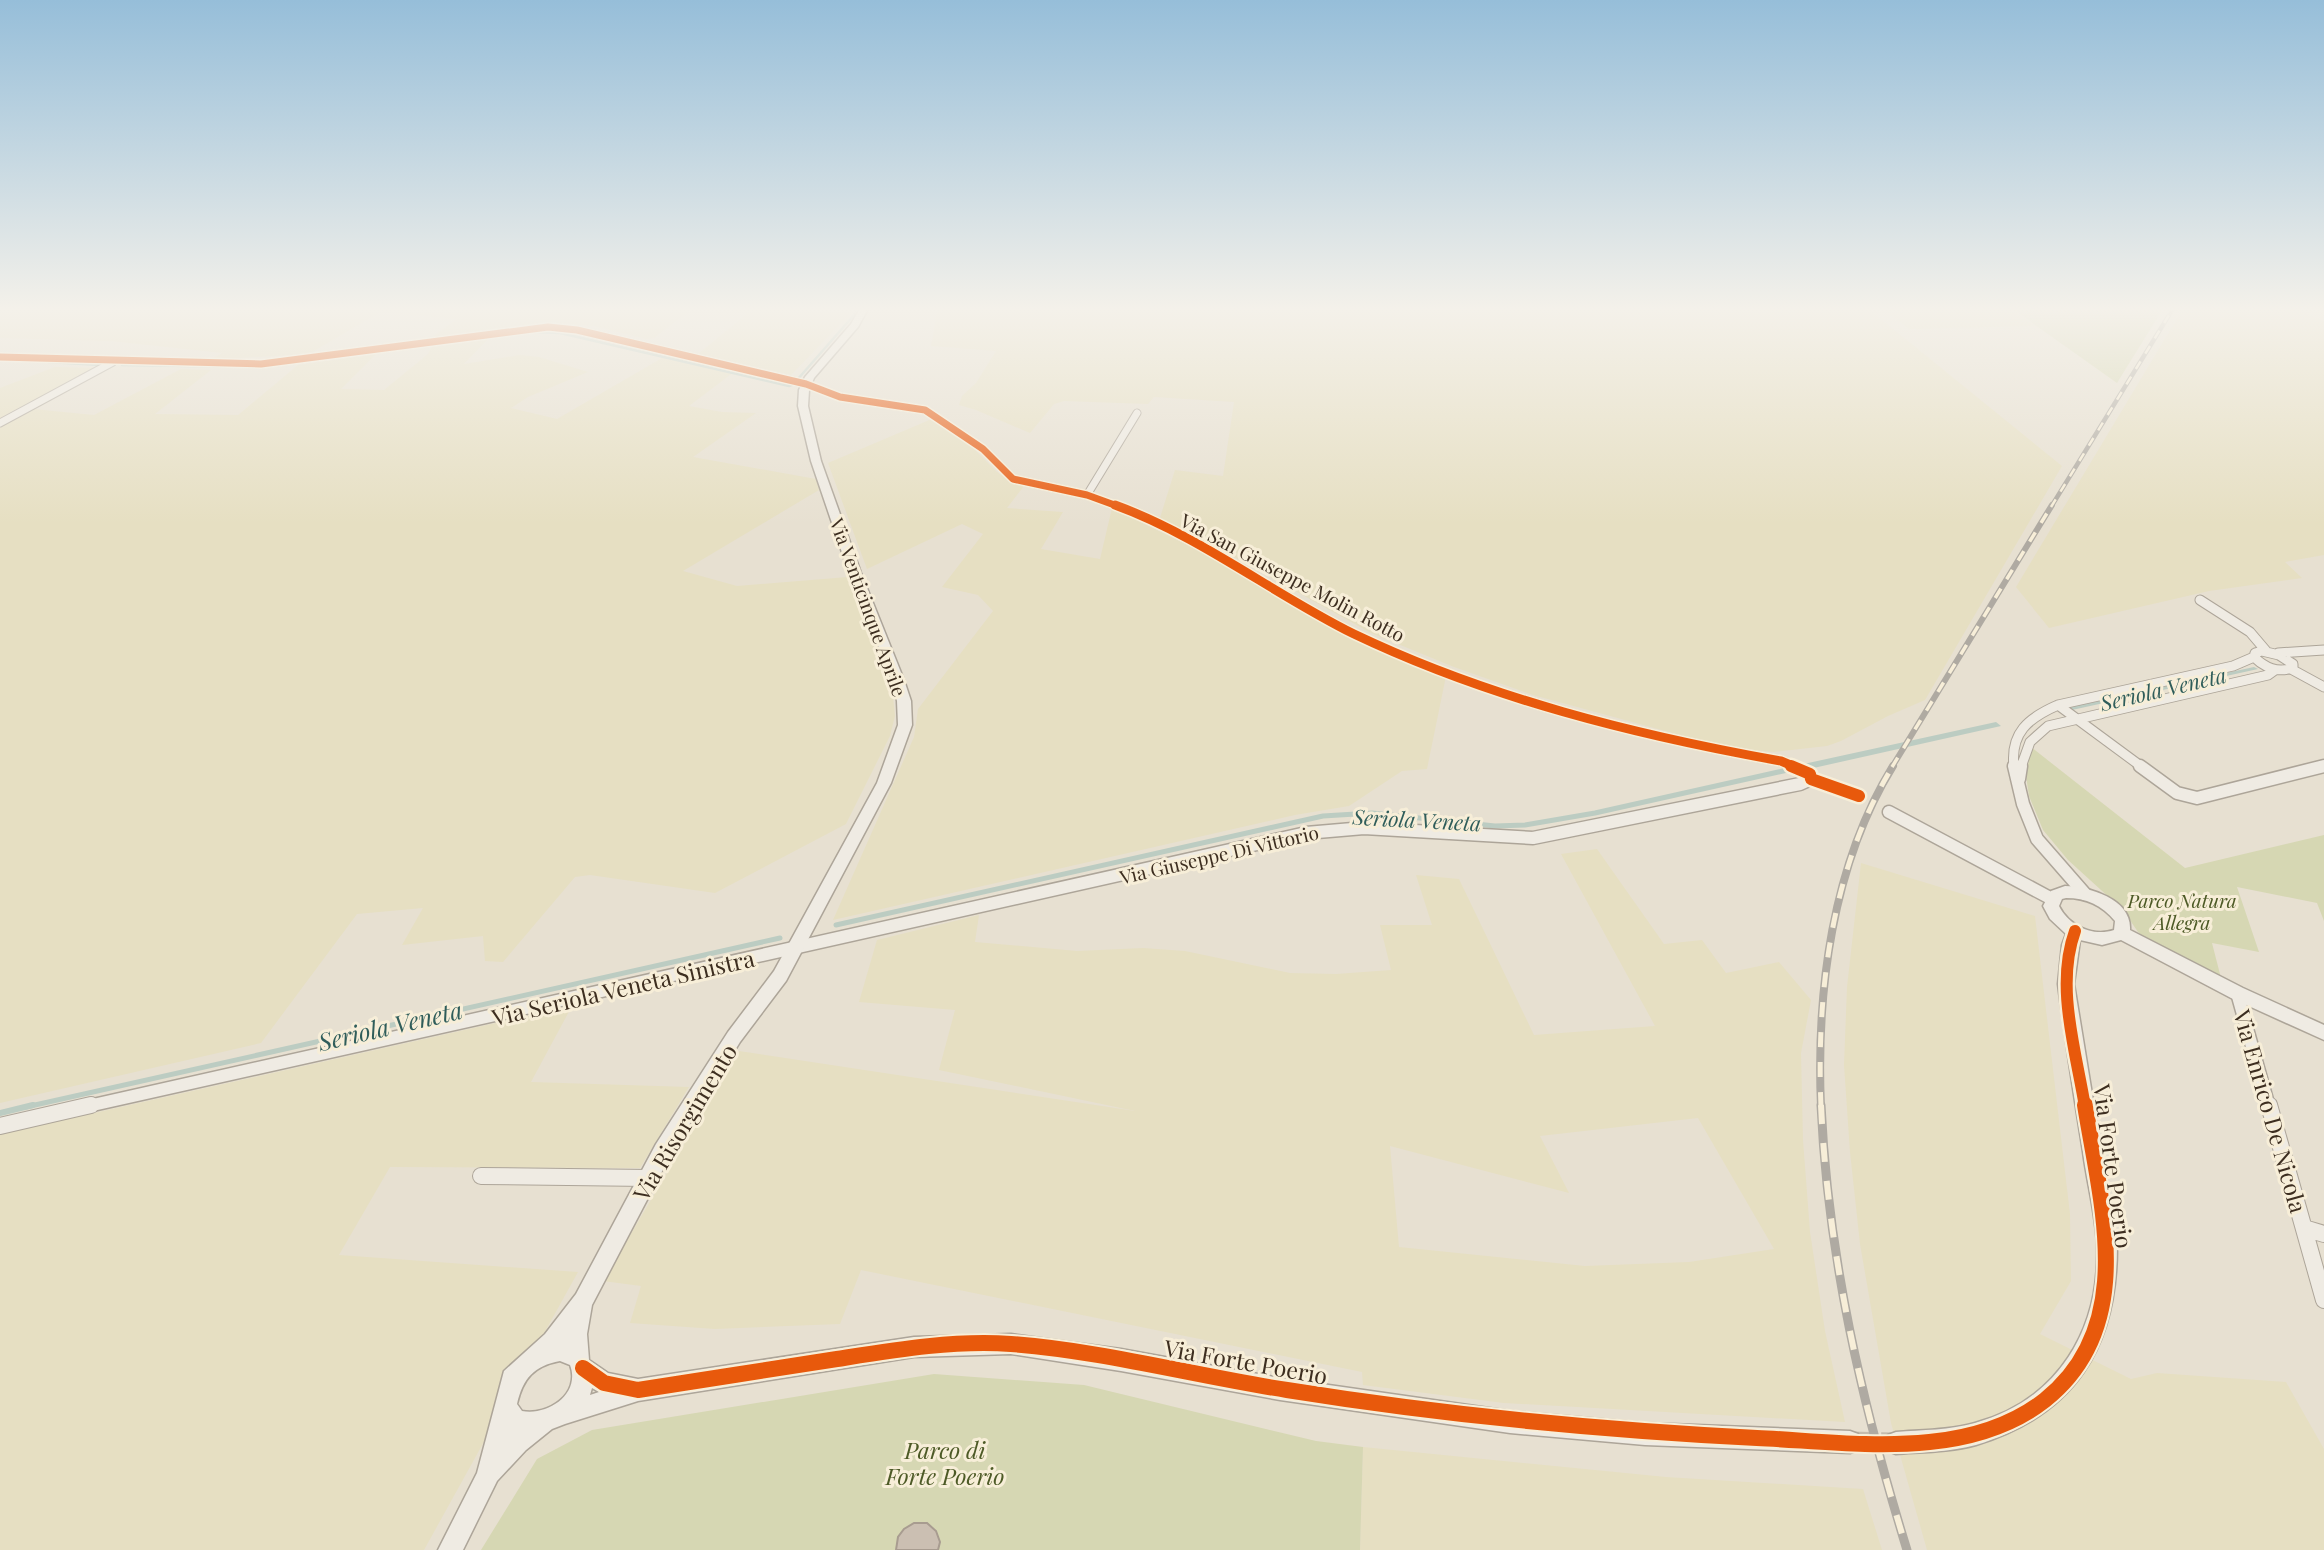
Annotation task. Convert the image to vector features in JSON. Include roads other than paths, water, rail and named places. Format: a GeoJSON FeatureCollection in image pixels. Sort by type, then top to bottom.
{"type":"FeatureCollection","features":[{"type":"Feature","properties":{"kind":"street"},"geometry":{"type":"LineString","coordinates":[[0,424],[81,379]]}},
{"type":"Feature","properties":{"kind":"street","name":"Via San Giuseppe Molin Rotto"},"geometry":{"type":"LineString","coordinates":[[786,379],[857,401],[925,410],[983,449],[1013,479],[1087,495],[1128,510],[1183,537],[1380,646],[1464,679],[1520,699],[1617,727],[1724,752],[1790,763],[1811,777],[1859,796]]}},
{"type":"Feature","properties":{"kind":"street"},"geometry":{"type":"LineString","coordinates":[[806,384],[809,379]]}},
{"type":"Feature","properties":{"kind":"street","name":"Via Venticinque Aprile"},"geometry":{"type":"LineString","coordinates":[[795,949],[884,783],[901,740],[906,714],[898,680],[855,573],[816,461],[803,406],[806,384]]}},
{"type":"Feature","properties":{"kind":"street"},"geometry":{"type":"LineString","coordinates":[[1087,495],[1137,412]]}},
{"type":"Feature","properties":{"kind":"street"},"geometry":{"type":"LineString","coordinates":[[2200,600],[2250,632],[2271,652],[2324,687]]}},
{"type":"Feature","properties":{"kind":"street"},"geometry":{"type":"LineString","coordinates":[[2085,894],[2071,875],[2041,845],[2026,817],[2011,761],[2018,732],[2036,715],[2058,705],[2233,666],[2254,657],[2255,653],[2311,653],[2324,650]]}},
{"type":"Feature","properties":{"kind":"street"},"geometry":{"type":"LineString","coordinates":[[2018,786],[2024,752],[2036,734],[2048,726],[2268,675],[2275,670],[2292,667],[2311,653]]}},
{"type":"Feature","properties":{"kind":"street"},"geometry":{"type":"LineString","coordinates":[[2254,657],[2264,666],[2275,670]]}},
{"type":"Feature","properties":{"kind":"street"},"geometry":{"type":"LineString","coordinates":[[2058,705],[2177,793],[2188,798],[2324,766]]}},
{"type":"Feature","properties":{"kind":"street","name":"Via Giuseppe Di Vittorio"},"geometry":{"type":"LineString","coordinates":[[795,949],[1328,830],[1388,827],[1505,838],[1534,838],[1800,784],[1811,777]]}},
{"type":"Feature","properties":{"kind":"street"},"geometry":{"type":"LineString","coordinates":[[1889,812],[2052,899]]}},
{"type":"Feature","properties":{"kind":"street"},"geometry":{"type":"LineString","coordinates":[[2052,899],[2065,892],[2085,894],[2101,900],[2123,920],[2122,933]]}},
{"type":"Feature","properties":{"kind":"street"},"geometry":{"type":"LineString","coordinates":[[2052,899],[2054,913],[2075,931],[2105,939],[2122,933],[2237,993],[2324,1033]]}},
{"type":"Feature","properties":{"kind":"street","name":"Via Forte Poerio"},"geometry":{"type":"LineString","coordinates":[[1896,1443],[1975,1434],[2008,1422],[2054,1392],[2072,1375],[2093,1338],[2105,1296],[2107,1248],[2066,984],[2070,945],[2075,931]]}},
{"type":"Feature","properties":{"kind":"street","name":"Via Seriola Veneta Sinistra"},"geometry":{"type":"LineString","coordinates":[[0,1126],[795,949]]}},
{"type":"Feature","properties":{"kind":"street","name":"Via Risorgimento"},"geometry":{"type":"LineString","coordinates":[[450,1550],[488,1476],[512,1379],[552,1341],[583,1301],[648,1178],[734,1037],[780,976],[795,949]]}},
{"type":"Feature","properties":{"kind":"street","name":"Via Enrico De Nicola"},"geometry":{"type":"LineString","coordinates":[[2237,993],[2324,1300]]}},
{"type":"Feature","properties":{"kind":"street"},"geometry":{"type":"LineString","coordinates":[[481,1177],[648,1178]]}},
{"type":"Feature","properties":{"kind":"street","name":"Via Enrico De Nicola"},"geometry":{"type":"LineString","coordinates":[[2304,1228],[2324,1234]]}},
{"type":"Feature","properties":{"kind":"street","name":"Via Risorgimento"},"geometry":{"type":"LineString","coordinates":[[488,1476],[517,1442],[551,1420],[579,1394],[583,1385],[577,1334],[583,1301]]}},
{"type":"Feature","properties":{"kind":"street","name":"Via Forte Poerio"},"geometry":{"type":"LineString","coordinates":[[638,1390],[914,1347],[1011,1344],[1280,1389],[1510,1422],[1645,1434],[1850,1442]]}},
{"type":"Feature","properties":{"kind":"street"},"geometry":{"type":"LineString","coordinates":[[536,1356],[560,1350],[581,1363],[604,1383],[638,1390]]}},
{"type":"Feature","properties":{"kind":"street","name":"Via Risorgimento"},"geometry":{"type":"LineString","coordinates":[[506,1407],[516,1421],[525,1424],[551,1420],[638,1390]]}},
{"type":"Feature","properties":{"kind":"water"},"geometry":{"type":"Polygon","coordinates":[[[2254,667],[2258,669],[2072,710],[2068,707],[2254,667]]]}},
{"type":"Feature","properties":{"kind":"water"},"geometry":{"type":"Polygon","coordinates":[[[1996,722],[2001,726],[1809,769],[1799,765],[1996,722]]]}},
{"type":"Feature","properties":{"kind":"waterway"},"geometry":{"type":"LineString","coordinates":[[760,379],[789,386],[794,384]]}},
{"type":"Feature","properties":{"kind":"waterway","name":"Seriola Veneta"},"geometry":{"type":"LineString","coordinates":[[836,925],[1323,816],[1372,813],[1495,826],[1525,825],[1595,813],[1792,769]]}},
{"type":"Feature","properties":{"kind":"waterway","name":"Seriola Veneta"},"geometry":{"type":"LineString","coordinates":[[26,1107],[780,938]]}},
{"type":"Feature","properties":{"kind":"waterway","name":"Seriola Veneta"},"geometry":{"type":"LineString","coordinates":[[0,1113],[33,1105]]}},
{"type":"Feature","properties":{"kind":"tunnel"},"geometry":{"type":"LineString","coordinates":[[1850,1442],[1896,1443]]}},
{"type":"Feature","properties":{"kind":"railway"},"geometry":{"type":"LineString","coordinates":[[2051,507],[2130,379]]}},
{"type":"Feature","properties":{"kind":"railway"},"geometry":{"type":"LineString","coordinates":[[1892,767],[2052,505]]}},
{"type":"Feature","properties":{"kind":"railway"},"geometry":{"type":"LineString","coordinates":[[1821,1107],[1822,1019],[1832,930],[1855,845],[1872,804],[1893,766]]}},
{"type":"Feature","properties":{"kind":"railway"},"geometry":{"type":"LineString","coordinates":[[1821,1105],[1839,1275],[1862,1385],[1907,1550]]}},
{"type":"Feature","properties":{"kind":"park label","name":"Parco Natura Allegra"},"geometry":{"type":"Point","coordinates":[2182,911]}},
{"type":"Feature","properties":{"kind":"park label","name":"Parco di Forte Poerio"},"geometry":{"type":"Point","coordinates":[945,1462]}}]}
